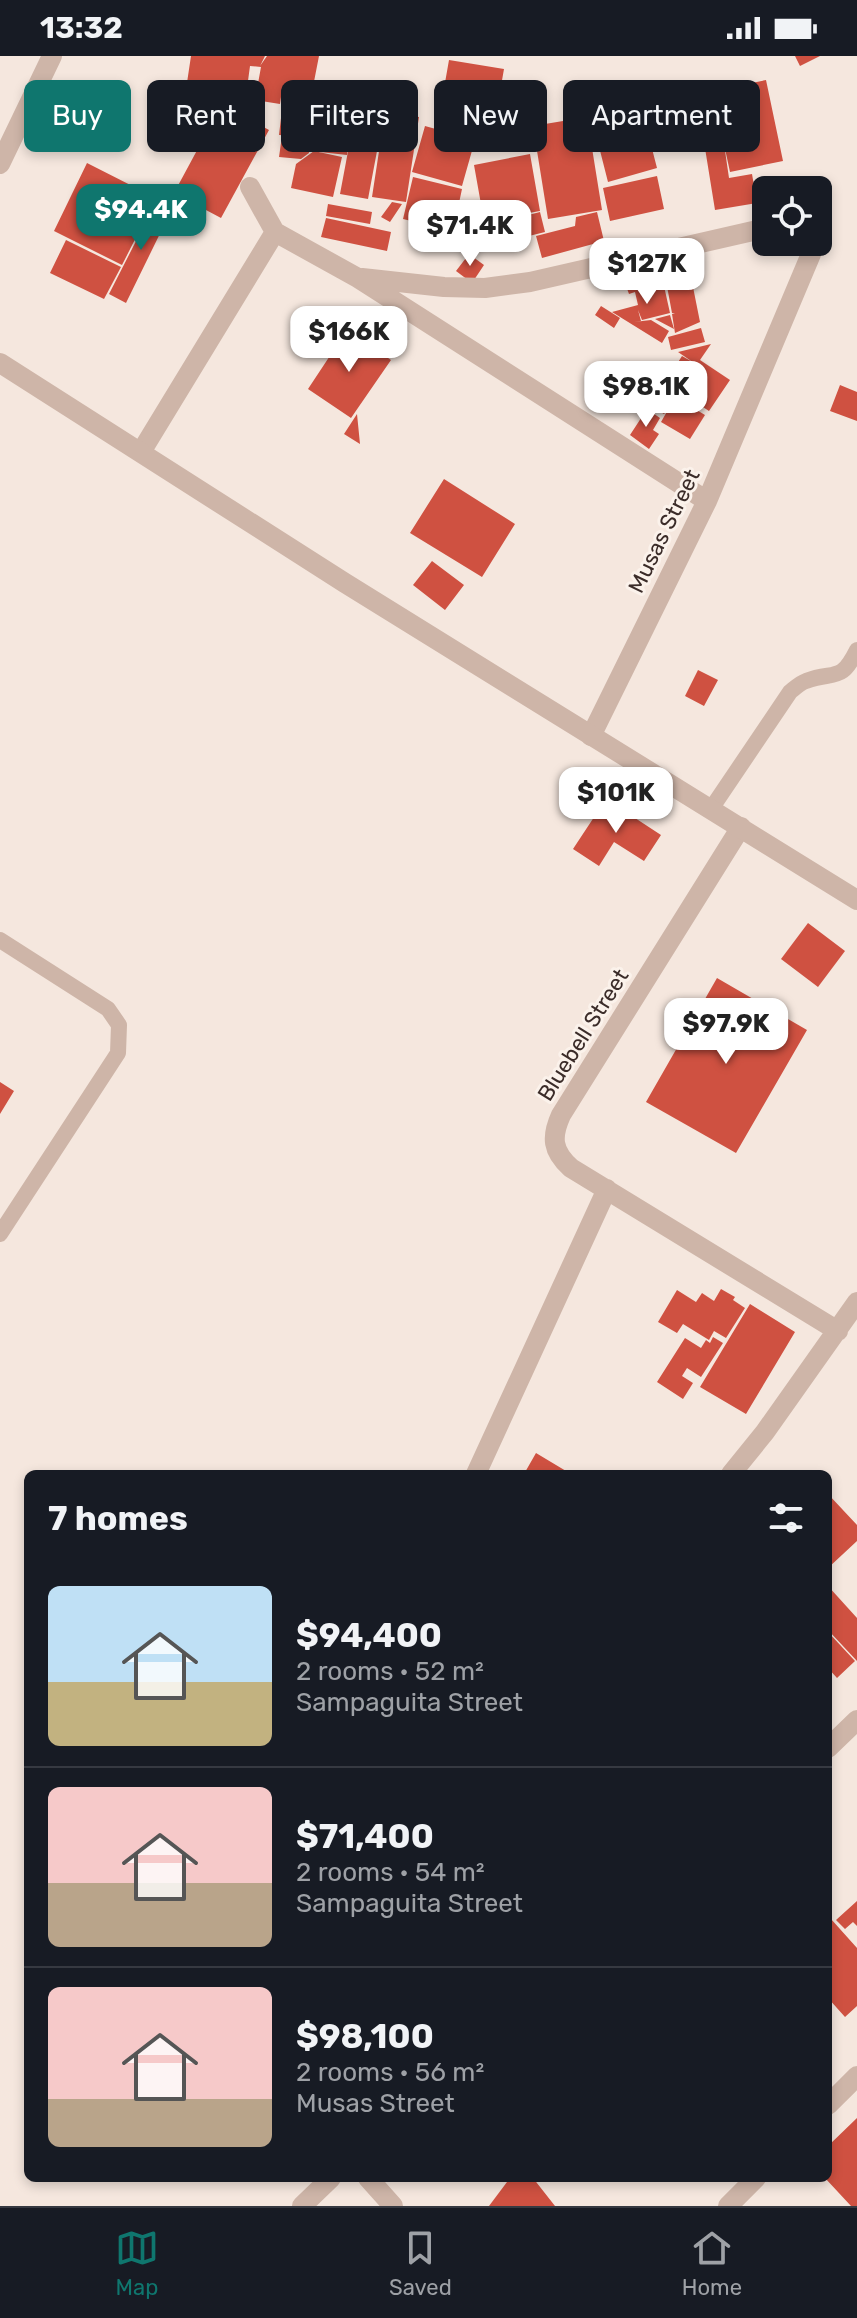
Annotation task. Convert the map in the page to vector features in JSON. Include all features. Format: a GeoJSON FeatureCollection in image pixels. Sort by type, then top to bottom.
{"type":"FeatureCollection","features":[{"type":"Feature","properties":{"kind":"street"},"geometry":{"type":"LineString","coordinates":[[0,164],[52,56]]}},
{"type":"Feature","properties":{"kind":"street"},"geometry":{"type":"LineString","coordinates":[[250,187],[275,232],[358,278],[707,501]]}},
{"type":"Feature","properties":{"kind":"street"},"geometry":{"type":"LineString","coordinates":[[358,278],[485,288],[530,282],[752,231]]}},
{"type":"Feature","properties":{"kind":"street"},"geometry":{"type":"LineString","coordinates":[[141,452],[275,232]]}},
{"type":"Feature","properties":{"kind":"street","name":"Musas Street"},"geometry":{"type":"LineString","coordinates":[[591,736],[707,501],[805,256]]}},
{"type":"Feature","properties":{"kind":"street"},"geometry":{"type":"LineString","coordinates":[[0,363],[857,900]]}},
{"type":"Feature","properties":{"kind":"street","name":"Bluebell Street"},"geometry":{"type":"LineString","coordinates":[[741,827],[561,1115],[554,1131],[554,1144],[560,1158],[607,1189],[838,1331]]}},
{"type":"Feature","properties":{"kind":"street"},"geometry":{"type":"LineString","coordinates":[[478,1470],[607,1189]]}},
{"type":"Feature","properties":{"kind":"street"},"geometry":{"type":"LineString","coordinates":[[734,1470],[765,1432],[857,1302]]}},
{"type":"Feature","properties":{"kind":"street"},"geometry":{"type":"LineString","coordinates":[[832,1744],[857,1720]]}},
{"type":"Feature","properties":{"kind":"street"},"geometry":{"type":"LineString","coordinates":[[832,2101],[857,2076]]}},
{"type":"Feature","properties":{"kind":"street"},"geometry":{"type":"LineString","coordinates":[[302,2206],[327,2182]]}},
{"type":"Feature","properties":{"kind":"street"},"geometry":{"type":"LineString","coordinates":[[372,2182],[393,2206]]}},
{"type":"Feature","properties":{"kind":"street"},"geometry":{"type":"LineString","coordinates":[[728,2206],[752,2182]]}},
{"type":"Feature","properties":{"kind":"lane"},"geometry":{"type":"LineString","coordinates":[[711,809],[790,692],[805,681],[836,675],[849,667],[857,650]]}},
{"type":"Feature","properties":{"kind":"lane"},"geometry":{"type":"LineString","coordinates":[[0,940],[108,1009],[119,1025],[118,1053],[0,1234]]}},
{"type":"Feature","properties":{"kind":"building"},"geometry":{"type":"Polygon","coordinates":[[[191,56],[265,56],[260,66],[267,56],[319,56],[314,80],[281,80],[280,104],[265,102],[265,80],[259,80],[261,67],[250,66],[248,80],[187,80],[191,56]]]}},
{"type":"Feature","properties":{"kind":"building"},"geometry":{"type":"Polygon","coordinates":[[[795,56],[820,56],[800,66],[795,56]]]}},
{"type":"Feature","properties":{"kind":"building"},"geometry":{"type":"Polygon","coordinates":[[[449,60],[504,69],[502,80],[445,80],[449,60]]]}},
{"type":"Feature","properties":{"kind":"building"},"geometry":{"type":"Polygon","coordinates":[[[766,80],[783,161],[730,172],[726,152],[760,152],[760,81],[766,80]]]}},
{"type":"Feature","properties":{"kind":"building"},"geometry":{"type":"Polygon","coordinates":[[[563,121],[563,152],[593,152],[602,210],[548,219],[537,152],[547,152],[547,124],[563,121]]]}},
{"type":"Feature","properties":{"kind":"building"},"geometry":{"type":"Polygon","coordinates":[[[425,126],[434,129],[434,152],[472,152],[462,186],[412,172],[425,126]]]}},
{"type":"Feature","properties":{"kind":"building"},"geometry":{"type":"Polygon","coordinates":[[[281,143],[281,152],[309,152],[301,159],[279,157],[281,143]]]}},
{"type":"Feature","properties":{"kind":"building"},"geometry":{"type":"Polygon","coordinates":[[[196,152],[257,152],[221,218],[174,193],[196,152]]]}},
{"type":"Feature","properties":{"kind":"building"},"geometry":{"type":"Polygon","coordinates":[[[313,152],[342,157],[333,197],[291,188],[296,164],[313,152]]]}},
{"type":"Feature","properties":{"kind":"building"},"geometry":{"type":"Polygon","coordinates":[[[320,152],[347,152],[347,155],[320,152]]]}},
{"type":"Feature","properties":{"kind":"building"},"geometry":{"type":"Polygon","coordinates":[[[348,152],[377,152],[368,199],[340,194],[348,152]]]}},
{"type":"Feature","properties":{"kind":"building"},"geometry":{"type":"Polygon","coordinates":[[[379,152],[414,152],[406,202],[372,197],[379,152]]]}},
{"type":"Feature","properties":{"kind":"building"},"geometry":{"type":"Polygon","coordinates":[[[600,152],[653,152],[657,168],[608,182],[600,152]]]}},
{"type":"Feature","properties":{"kind":"building"},"geometry":{"type":"Polygon","coordinates":[[[706,152],[725,152],[729,178],[752,174],[752,204],[715,210],[706,152]]]}},
{"type":"Feature","properties":{"kind":"building"},"geometry":{"type":"Polygon","coordinates":[[[530,154],[540,211],[484,221],[474,165],[530,154]]]}},
{"type":"Feature","properties":{"kind":"building"},"geometry":{"type":"Polygon","coordinates":[[[87,163],[156,198],[122,265],[54,231],[87,163]]]}},
{"type":"Feature","properties":{"kind":"building"},"geometry":{"type":"Polygon","coordinates":[[[657,176],[664,209],[610,221],[603,188],[657,176]]]}},
{"type":"Feature","properties":{"kind":"building"},"geometry":{"type":"Polygon","coordinates":[[[413,177],[462,189],[453,231],[403,219],[413,177]]]}},
{"type":"Feature","properties":{"kind":"building"},"geometry":{"type":"Polygon","coordinates":[[[157,200],[173,207],[126,303],[109,294],[157,200]]]}},
{"type":"Feature","properties":{"kind":"building"},"geometry":{"type":"Polygon","coordinates":[[[392,202],[402,204],[390,222],[381,217],[392,202]]]}},
{"type":"Feature","properties":{"kind":"building"},"geometry":{"type":"Polygon","coordinates":[[[328,204],[372,212],[370,224],[326,216],[328,204]]]}},
{"type":"Feature","properties":{"kind":"building"},"geometry":{"type":"Polygon","coordinates":[[[540,212],[545,232],[470,251],[464,222],[479,219],[481,227],[540,212]]]}},
{"type":"Feature","properties":{"kind":"building"},"geometry":{"type":"Polygon","coordinates":[[[597,212],[604,241],[542,258],[536,236],[575,226],[576,217],[597,212]]]}},
{"type":"Feature","properties":{"kind":"building"},"geometry":{"type":"Polygon","coordinates":[[[326,218],[391,232],[387,251],[321,237],[326,218]]]}},
{"type":"Feature","properties":{"kind":"building"},"geometry":{"type":"Polygon","coordinates":[[[66,240],[121,267],[104,299],[50,273],[66,240]]]}},
{"type":"Feature","properties":{"kind":"building"},"geometry":{"type":"Polygon","coordinates":[[[469,254],[484,265],[472,283],[456,271],[469,254]]]}},
{"type":"Feature","properties":{"kind":"building"},"geometry":{"type":"Polygon","coordinates":[[[661,273],[664,284],[647,289],[664,286],[670,313],[642,320],[638,310],[641,321],[634,322],[651,320],[669,331],[662,343],[612,312],[638,305],[635,292],[629,294],[625,283],[661,273]]]}},
{"type":"Feature","properties":{"kind":"building"},"geometry":{"type":"Polygon","coordinates":[[[691,277],[700,322],[675,333],[672,314],[675,313],[672,313],[666,281],[691,277]]]}},
{"type":"Feature","properties":{"kind":"building"},"geometry":{"type":"Polygon","coordinates":[[[601,306],[620,318],[614,328],[595,315],[601,306]]]}},
{"type":"Feature","properties":{"kind":"building"},"geometry":{"type":"Polygon","coordinates":[[[670,315],[674,329],[655,319],[670,315]]]}},
{"type":"Feature","properties":{"kind":"building"},"geometry":{"type":"Polygon","coordinates":[[[701,328],[705,342],[671,350],[668,337],[701,328]]]}},
{"type":"Feature","properties":{"kind":"building"},"geometry":{"type":"Polygon","coordinates":[[[347,330],[391,360],[351,418],[308,389],[347,330]]]}},
{"type":"Feature","properties":{"kind":"building"},"geometry":{"type":"Polygon","coordinates":[[[711,344],[700,360],[730,380],[709,411],[680,392],[697,365],[678,352],[711,344]]]}},
{"type":"Feature","properties":{"kind":"building"},"geometry":{"type":"Polygon","coordinates":[[[682,356],[696,364],[675,397],[705,415],[690,439],[661,422],[669,408],[664,414],[650,406],[682,356]]]}},
{"type":"Feature","properties":{"kind":"building"},"geometry":{"type":"Polygon","coordinates":[[[840,385],[857,392],[857,421],[830,411],[840,385]]]}},
{"type":"Feature","properties":{"kind":"building"},"geometry":{"type":"Polygon","coordinates":[[[647,409],[660,418],[653,430],[659,434],[649,449],[630,435],[647,409]]]}},
{"type":"Feature","properties":{"kind":"building"},"geometry":{"type":"Polygon","coordinates":[[[357,414],[360,444],[344,434],[357,414]]]}},
{"type":"Feature","properties":{"kind":"building"},"geometry":{"type":"Polygon","coordinates":[[[444,479],[515,524],[482,577],[410,533],[444,479]]]}},
{"type":"Feature","properties":{"kind":"building"},"geometry":{"type":"Polygon","coordinates":[[[432,561],[464,585],[445,610],[413,585],[432,561]]]}},
{"type":"Feature","properties":{"kind":"building"},"geometry":{"type":"Polygon","coordinates":[[[698,670],[718,680],[704,706],[685,696],[698,670]]]}},
{"type":"Feature","properties":{"kind":"building"},"geometry":{"type":"Polygon","coordinates":[[[606,799],[661,835],[644,861],[614,842],[599,866],[573,849],[606,799]]]}},
{"type":"Feature","properties":{"kind":"building"},"geometry":{"type":"Polygon","coordinates":[[[808,923],[845,951],[818,987],[781,959],[808,923]]]}},
{"type":"Feature","properties":{"kind":"building"},"geometry":{"type":"Polygon","coordinates":[[[717,978],[807,1030],[736,1153],[646,1102],[717,978]]]}},
{"type":"Feature","properties":{"kind":"building"},"geometry":{"type":"Polygon","coordinates":[[[0,1082],[14,1091],[0,1114],[0,1082]]]}},
{"type":"Feature","properties":{"kind":"building"},"geometry":{"type":"Polygon","coordinates":[[[721,1289],[735,1297],[733,1300],[745,1308],[726,1338],[714,1331],[709,1340],[683,1324],[677,1333],[658,1322],[677,1290],[696,1302],[702,1293],[714,1301],[721,1289]]]}},
{"type":"Feature","properties":{"kind":"building"},"geometry":{"type":"Polygon","coordinates":[[[750,1304],[795,1332],[746,1414],[700,1387],[750,1304]]]}},
{"type":"Feature","properties":{"kind":"building"},"geometry":{"type":"Polygon","coordinates":[[[713,1337],[723,1343],[701,1377],[687,1368],[682,1376],[693,1383],[683,1399],[657,1382],[685,1338],[701,1348],[706,1340],[710,1343],[713,1337]]]}},
{"type":"Feature","properties":{"kind":"building"},"geometry":{"type":"Polygon","coordinates":[[[536,1453],[564,1470],[526,1470],[536,1453]]]}},
{"type":"Feature","properties":{"kind":"building"},"geometry":{"type":"Polygon","coordinates":[[[832,1498],[857,1525],[857,1541],[832,1564],[832,1498]]]}},
{"type":"Feature","properties":{"kind":"building"},"geometry":{"type":"Polygon","coordinates":[[[832,1590],[857,1618],[857,1661],[832,1634],[832,1590]]]}},
{"type":"Feature","properties":{"kind":"building"},"geometry":{"type":"Polygon","coordinates":[[[832,1636],[855,1661],[837,1678],[832,1672],[832,1636]]]}},
{"type":"Feature","properties":{"kind":"building"},"geometry":{"type":"Polygon","coordinates":[[[857,1901],[857,1926],[853,1922],[845,1929],[836,1920],[857,1901]]]}},
{"type":"Feature","properties":{"kind":"building"},"geometry":{"type":"Polygon","coordinates":[[[832,1920],[857,1948],[857,2006],[845,2017],[832,2002],[832,1920]]]}},
{"type":"Feature","properties":{"kind":"building"},"geometry":{"type":"Polygon","coordinates":[[[857,2118],[857,2206],[851,2206],[829,2182],[832,2182],[832,2142],[857,2118]]]}},
{"type":"Feature","properties":{"kind":"building"},"geometry":{"type":"Polygon","coordinates":[[[507,2182],[536,2182],[555,2206],[489,2206],[507,2182]]]}}]}
